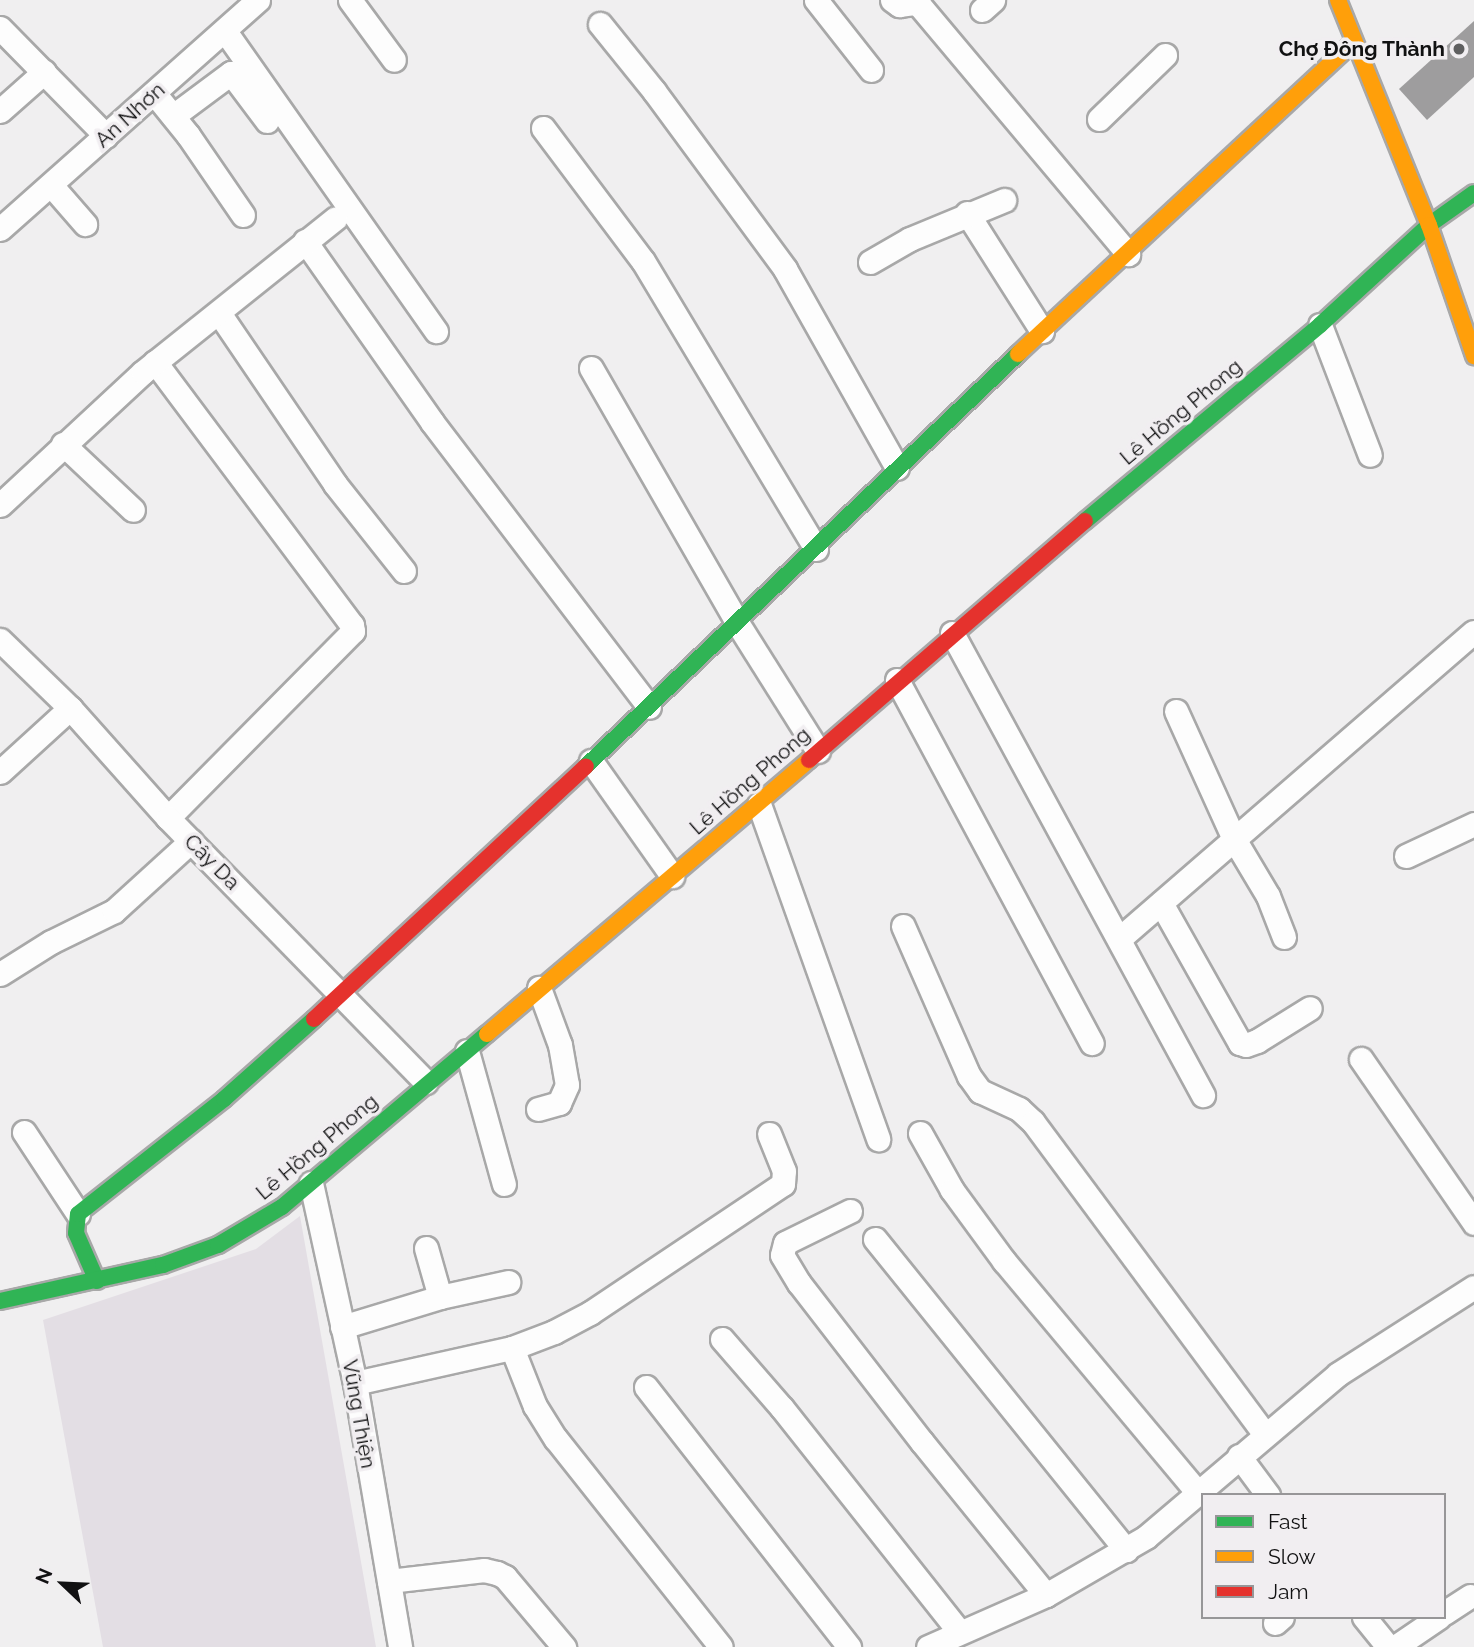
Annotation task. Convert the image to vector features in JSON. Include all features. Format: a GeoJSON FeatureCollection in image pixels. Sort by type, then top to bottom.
{"type":"FeatureCollection","features":[{"type":"Feature","properties":{"kind":"main road"},"geometry":{"type":"LineString","coordinates":[[1338,0],[1353,43],[1429,225],[1474,356]]}},
{"type":"Feature","properties":{"kind":"main road"},"geometry":{"type":"LineString","coordinates":[[97,1281],[76,1233],[78,1213],[224,1100],[342,995],[738,624],[1042,331],[1353,43]]}},
{"type":"Feature","properties":{"kind":"main road","name":"Lê Hồng Phong"},"geometry":{"type":"LineString","coordinates":[[0,1301],[163,1265],[218,1245],[282,1207],[426,1082],[467,1051],[759,804],[952,633],[1320,325],[1429,225],[1474,193]]}},
{"type":"Feature","properties":{"kind":"street","name":"An Nhơn"},"geometry":{"type":"LineString","coordinates":[[0,229],[258,0]]}},
{"type":"Feature","properties":{"kind":"street"},"geometry":{"type":"LineString","coordinates":[[350,0],[394,60]]}},
{"type":"Feature","properties":{"kind":"street"},"geometry":{"type":"LineString","coordinates":[[816,0],[871,70]]}},
{"type":"Feature","properties":{"kind":"street"},"geometry":{"type":"LineString","coordinates":[[892,0],[899,5],[916,3],[920,6],[1128,254]]}},
{"type":"Feature","properties":{"kind":"street"},"geometry":{"type":"LineString","coordinates":[[600,24],[654,91],[785,269],[897,468]]}},
{"type":"Feature","properties":{"kind":"street"},"geometry":{"type":"LineString","coordinates":[[0,28],[106,136]]}},
{"type":"Feature","properties":{"kind":"street"},"geometry":{"type":"LineString","coordinates":[[225,31],[436,331]]}},
{"type":"Feature","properties":{"kind":"street"},"geometry":{"type":"LineString","coordinates":[[1099,119],[1165,55]]}},
{"type":"Feature","properties":{"kind":"street"},"geometry":{"type":"LineString","coordinates":[[0,111],[44,72]]}},
{"type":"Feature","properties":{"kind":"street"},"geometry":{"type":"LineString","coordinates":[[173,116],[231,73],[267,121]]}},
{"type":"Feature","properties":{"kind":"street"},"geometry":{"type":"LineString","coordinates":[[154,93],[243,215]]}},
{"type":"Feature","properties":{"kind":"street"},"geometry":{"type":"LineString","coordinates":[[543,128],[643,261],[816,549]]}},
{"type":"Feature","properties":{"kind":"street"},"geometry":{"type":"LineString","coordinates":[[51,185],[85,224]]}},
{"type":"Feature","properties":{"kind":"street"},"geometry":{"type":"LineString","coordinates":[[870,262],[910,239],[967,213],[1004,200]]}},
{"type":"Feature","properties":{"kind":"street"},"geometry":{"type":"LineString","coordinates":[[967,213],[1042,331]]}},
{"type":"Feature","properties":{"kind":"street"},"geometry":{"type":"LineString","coordinates":[[0,505],[155,362],[335,219]]}},
{"type":"Feature","properties":{"kind":"street"},"geometry":{"type":"LineString","coordinates":[[305,241],[432,422],[649,708]]}},
{"type":"Feature","properties":{"kind":"street"},"geometry":{"type":"LineString","coordinates":[[219,313],[335,484],[404,571]]}},
{"type":"Feature","properties":{"kind":"street"},"geometry":{"type":"LineString","coordinates":[[1320,325],[1370,455]]}},
{"type":"Feature","properties":{"kind":"street"},"geometry":{"type":"LineString","coordinates":[[155,362],[352,625],[352,631],[168,818]]}},
{"type":"Feature","properties":{"kind":"street"},"geometry":{"type":"LineString","coordinates":[[591,368],[738,624],[818,751]]}},
{"type":"Feature","properties":{"kind":"street"},"geometry":{"type":"LineString","coordinates":[[64,444],[133,510]]}},
{"type":"Feature","properties":{"kind":"street"},"geometry":{"type":"LineString","coordinates":[[1119,939],[1474,632]]}},
{"type":"Feature","properties":{"kind":"street"},"geometry":{"type":"LineString","coordinates":[[952,633],[1203,1095]]}},
{"type":"Feature","properties":{"kind":"street","name":"Cây Da"},"geometry":{"type":"LineString","coordinates":[[0,640],[70,708],[168,818],[426,1082]]}},
{"type":"Feature","properties":{"kind":"street"},"geometry":{"type":"LineString","coordinates":[[897,680],[1092,1042]]}},
{"type":"Feature","properties":{"kind":"street"},"geometry":{"type":"LineString","coordinates":[[0,772],[70,708]]}},
{"type":"Feature","properties":{"kind":"street"},"geometry":{"type":"LineString","coordinates":[[1175,711],[1234,839],[1254,868],[1284,937]]}},
{"type":"Feature","properties":{"kind":"street"},"geometry":{"type":"LineString","coordinates":[[591,761],[672,876]]}},
{"type":"Feature","properties":{"kind":"street"},"geometry":{"type":"LineString","coordinates":[[759,804],[878,1139]]}},
{"type":"Feature","properties":{"kind":"street"},"geometry":{"type":"LineString","coordinates":[[1406,856],[1474,824]]}},
{"type":"Feature","properties":{"kind":"street"},"geometry":{"type":"LineString","coordinates":[[0,974],[60,937],[114,911],[191,841]]}},
{"type":"Feature","properties":{"kind":"street"},"geometry":{"type":"LineString","coordinates":[[1161,903],[1240,1043],[1247,1045],[1256,1041],[1310,1008]]}},
{"type":"Feature","properties":{"kind":"street"},"geometry":{"type":"LineString","coordinates":[[903,926],[974,1083],[989,1098],[1019,1109],[1033,1122],[1265,1434]]}},
{"type":"Feature","properties":{"kind":"street"},"geometry":{"type":"LineString","coordinates":[[538,1109],[559,1103],[567,1085],[560,1045],[539,988]]}},
{"type":"Feature","properties":{"kind":"street"},"geometry":{"type":"LineString","coordinates":[[467,1051],[504,1184]]}},
{"type":"Feature","properties":{"kind":"street"},"geometry":{"type":"LineString","coordinates":[[1361,1059],[1474,1223]]}},
{"type":"Feature","properties":{"kind":"street"},"geometry":{"type":"LineString","coordinates":[[24,1132],[78,1213]]}},
{"type":"Feature","properties":{"kind":"street"},"geometry":{"type":"LineString","coordinates":[[920,1133],[952,1190],[990,1243],[1196,1492]]}},
{"type":"Feature","properties":{"kind":"street"},"geometry":{"type":"LineString","coordinates":[[355,1383],[512,1348],[554,1332],[590,1313],[783,1184],[784,1171],[769,1134]]}},
{"type":"Feature","properties":{"kind":"street","name":"Vũng Thiện"},"geometry":{"type":"LineString","coordinates":[[312,1183],[355,1383],[400,1647]]}},
{"type":"Feature","properties":{"kind":"street"},"geometry":{"type":"LineString","coordinates":[[850,1211],[785,1243],[782,1255],[799,1283],[1046,1595]]}},
{"type":"Feature","properties":{"kind":"street"},"geometry":{"type":"LineString","coordinates":[[875,1239],[1126,1550]]}},
{"type":"Feature","properties":{"kind":"street"},"geometry":{"type":"LineString","coordinates":[[426,1248],[440,1297]]}},
{"type":"Feature","properties":{"kind":"street"},"geometry":{"type":"LineString","coordinates":[[342,1327],[440,1297],[508,1282]]}},
{"type":"Feature","properties":{"kind":"street"},"geometry":{"type":"LineString","coordinates":[[928,1647],[972,1635],[1126,1550],[1158,1527],[1238,1456],[1338,1374],[1474,1287]]}},
{"type":"Feature","properties":{"kind":"street"},"geometry":{"type":"LineString","coordinates":[[722,1339],[972,1635]]}},
{"type":"Feature","properties":{"kind":"street"},"geometry":{"type":"LineString","coordinates":[[512,1348],[535,1406],[556,1439],[721,1647]]}},
{"type":"Feature","properties":{"kind":"street"},"geometry":{"type":"LineString","coordinates":[[646,1387],[849,1647]]}},
{"type":"Feature","properties":{"kind":"street"},"geometry":{"type":"LineString","coordinates":[[1238,1456],[1266,1493]]}},
{"type":"Feature","properties":{"kind":"street"},"geometry":{"type":"LineString","coordinates":[[388,1581],[484,1570],[497,1573],[505,1577],[565,1647]]}},
{"type":"Feature","properties":{"kind":"street"},"geometry":{"type":"LineString","coordinates":[[1446,1613],[1470,1596]]}},
{"type":"Feature","properties":{"kind":"street"},"geometry":{"type":"LineString","coordinates":[[1366,1619],[1388,1647]]}},
{"type":"Feature","properties":{"kind":"street"},"geometry":{"type":"LineString","coordinates":[[1395,1647],[1436,1619]]}},
{"type":"Feature","properties":{"kind":"shaded area"},"geometry":{"type":"Polygon","coordinates":[[[300,1216],[376,1647],[103,1647],[43,1320],[256,1249],[300,1216]]]}},
{"type":"Feature","properties":{"kind":"building","name":"Chợ Đông Thành"},"geometry":{"type":"Polygon","coordinates":[[[1474,21],[1474,77],[1427,120],[1399,89],[1474,21]]]}},
{"type":"Feature","properties":{"kind":"traffic: fast"},"geometry":{"type":"LineString","coordinates":[[1085,521],[1320,325],[1429,225],[1474,193]]}},
{"type":"Feature","properties":{"kind":"traffic: fast"},"geometry":{"type":"LineString","coordinates":[[586,766],[1018,354]]}},
{"type":"Feature","properties":{"kind":"traffic: fast"},"geometry":{"type":"LineString","coordinates":[[97,1281],[76,1233],[78,1214],[224,1099],[314,1019]]}},
{"type":"Feature","properties":{"kind":"traffic: fast"},"geometry":{"type":"LineString","coordinates":[[0,1301],[163,1265],[218,1245],[282,1207],[487,1034]]}},
{"type":"Feature","properties":{"kind":"traffic: slow"},"geometry":{"type":"LineString","coordinates":[[1338,0],[1429,225],[1474,356]]}},
{"type":"Feature","properties":{"kind":"traffic: slow"},"geometry":{"type":"LineString","coordinates":[[1018,354],[1353,43]]}},
{"type":"Feature","properties":{"kind":"traffic: slow"},"geometry":{"type":"LineString","coordinates":[[487,1034],[809,760]]}},
{"type":"Feature","properties":{"kind":"traffic: jam"},"geometry":{"type":"LineString","coordinates":[[809,760],[1085,521]]}},
{"type":"Feature","properties":{"kind":"traffic: jam"},"geometry":{"type":"LineString","coordinates":[[314,1019],[586,766]]}},
{"type":"Feature","properties":{"kind":"place","name":"Chợ Đông Thành"},"geometry":{"type":"Point","coordinates":[1459,49]}}]}
